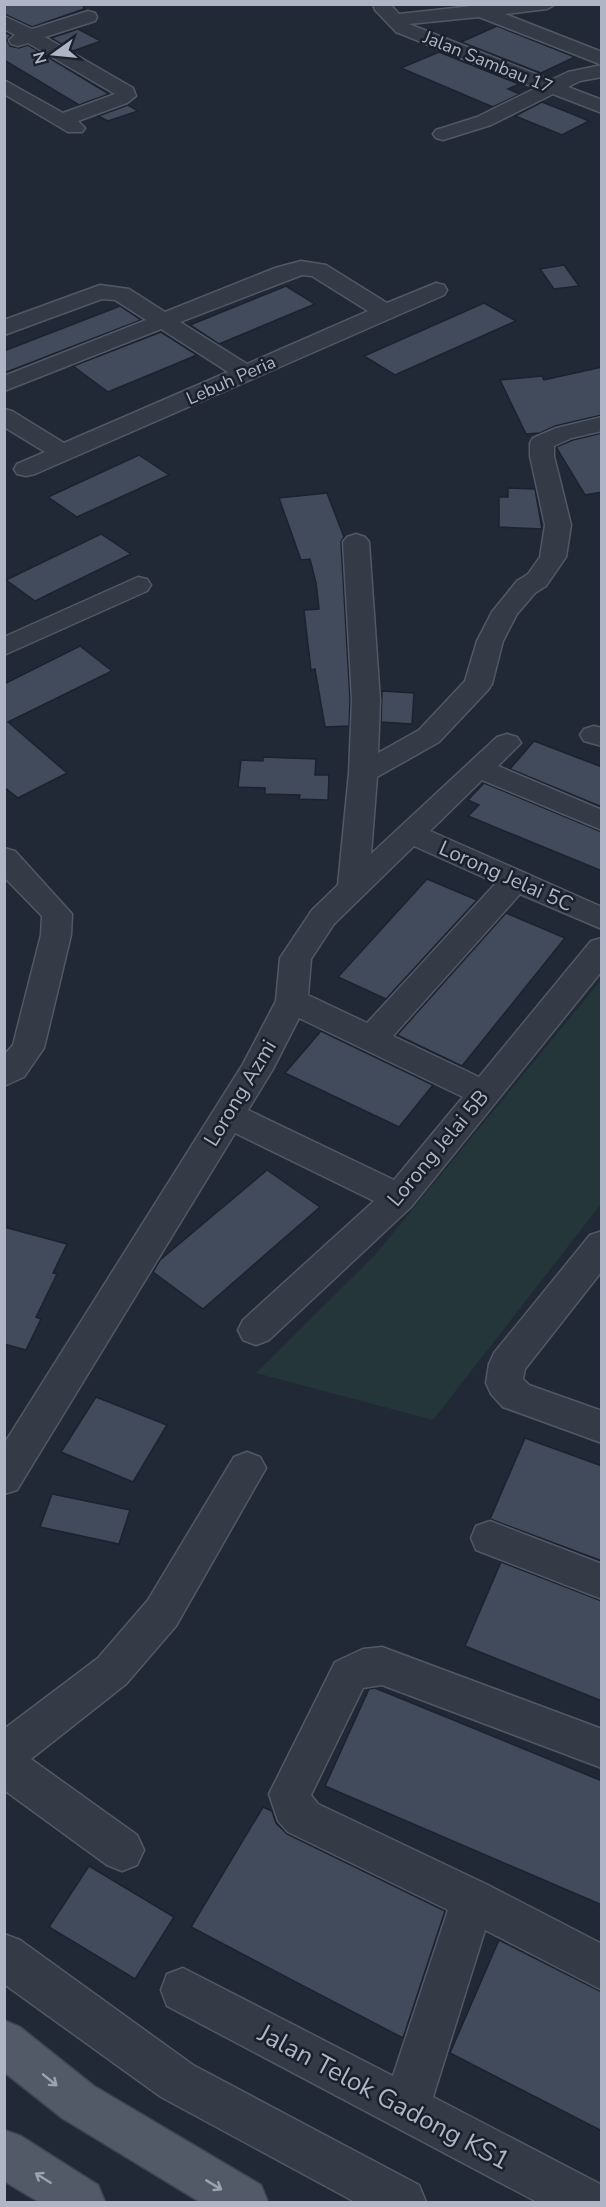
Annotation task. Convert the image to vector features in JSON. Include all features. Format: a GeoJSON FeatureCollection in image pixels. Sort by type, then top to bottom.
{"type":"FeatureCollection","features":[{"type":"Feature","properties":{"kind":"main road"},"geometry":{"type":"LineString","coordinates":[[4,2043],[78,2102],[244,2202]]}},
{"type":"Feature","properties":{"kind":"main road"},"geometry":{"type":"LineString","coordinates":[[4,2153],[81,2202]]}},
{"type":"Feature","properties":{"kind":"street"},"geometry":{"type":"LineString","coordinates":[[4,44],[29,36],[95,23],[65,4]]}},
{"type":"Feature","properties":{"kind":"street"},"geometry":{"type":"LineString","coordinates":[[387,9],[482,11],[547,4]]}},
{"type":"Feature","properties":{"kind":"street","name":"Jalan Sambau 17"},"geometry":{"type":"LineString","coordinates":[[387,9],[419,35],[602,107]]}},
{"type":"Feature","properties":{"kind":"street"},"geometry":{"type":"LineString","coordinates":[[482,11],[602,59]]}},
{"type":"Feature","properties":{"kind":"street"},"geometry":{"type":"LineString","coordinates":[[4,21],[126,92],[126,96],[69,124],[4,86]]}},
{"type":"Feature","properties":{"kind":"street"},"geometry":{"type":"LineString","coordinates":[[548,38],[591,33]]}},
{"type":"Feature","properties":{"kind":"street"},"geometry":{"type":"LineString","coordinates":[[443,134],[484,121],[575,76],[602,70]]}},
{"type":"Feature","properties":{"kind":"street"},"geometry":{"type":"LineString","coordinates":[[4,384],[283,273],[301,268],[318,270],[385,312]]}},
{"type":"Feature","properties":{"kind":"street","name":"Lebuh Peria"},"geometry":{"type":"LineString","coordinates":[[26,470],[436,290]]}},
{"type":"Feature","properties":{"kind":"street"},"geometry":{"type":"LineString","coordinates":[[4,328],[100,292],[121,294],[245,373]]}},
{"type":"Feature","properties":{"kind":"street"},"geometry":{"type":"LineString","coordinates":[[4,416],[63,453]]}},
{"type":"Feature","properties":{"kind":"street"},"geometry":{"type":"LineString","coordinates":[[363,773],[429,736],[478,684],[490,641],[505,612],[526,587],[537,580],[553,557],[558,525],[542,456],[542,442],[601,424]]}},
{"type":"Feature","properties":{"kind":"street"},"geometry":{"type":"LineString","coordinates":[[352,889],[363,773],[366,700],[356,542]]}},
{"type":"Feature","properties":{"kind":"street"},"geometry":{"type":"LineString","coordinates":[[4,647],[138,585]]}},
{"type":"Feature","properties":{"kind":"street","name":"Lorong Azmi"},"geometry":{"type":"LineString","coordinates":[[4,1478],[257,1069],[292,1001],[296,958],[323,918],[478,768],[507,744]]}},
{"type":"Feature","properties":{"kind":"street"},"geometry":{"type":"LineString","coordinates":[[478,768],[602,821]]}},
{"type":"Feature","properties":{"kind":"street","name":"Lorong Jelai 5C"},"geometry":{"type":"LineString","coordinates":[[410,833],[602,919]]}},
{"type":"Feature","properties":{"kind":"street"},"geometry":{"type":"LineString","coordinates":[[4,858],[57,914],[56,935],[28,1048],[12,1069],[4,1074]]}},
{"type":"Feature","properties":{"kind":"street"},"geometry":{"type":"LineString","coordinates":[[371,1039],[515,881]]}},
{"type":"Feature","properties":{"kind":"street","name":"Lorong Jelai 5B"},"geometry":{"type":"LineString","coordinates":[[256,1330],[399,1198],[602,949]]}},
{"type":"Feature","properties":{"kind":"street"},"geometry":{"type":"LineString","coordinates":[[292,1001],[484,1093]]}},
{"type":"Feature","properties":{"kind":"street"},"geometry":{"type":"LineString","coordinates":[[228,1114],[399,1198]]}},
{"type":"Feature","properties":{"kind":"street"},"geometry":{"type":"LineString","coordinates":[[602,1245],[507,1364],[504,1383],[516,1395],[602,1427]]}},
{"type":"Feature","properties":{"kind":"street"},"geometry":{"type":"LineString","coordinates":[[4,1755],[112,1671],[162,1613],[247,1468]]}},
{"type":"Feature","properties":{"kind":"street"},"geometry":{"type":"LineString","coordinates":[[490,1538],[602,1582]]}},
{"type":"Feature","properties":{"kind":"street"},"geometry":{"type":"LineString","coordinates":[[602,1749],[382,1666],[363,1668],[349,1675],[290,1794],[293,1807],[303,1818],[473,1900],[602,1968]]}},
{"type":"Feature","properties":{"kind":"street"},"geometry":{"type":"LineString","coordinates":[[4,1765],[122,1850]]}},
{"type":"Feature","properties":{"kind":"street"},"geometry":{"type":"LineString","coordinates":[[406,2108],[473,1900]]}},
{"type":"Feature","properties":{"kind":"street"},"geometry":{"type":"LineString","coordinates":[[4,1956],[177,2081],[402,2202]]}},
{"type":"Feature","properties":{"kind":"street","name":"Jalan Telok Gadong KS1"},"geometry":{"type":"LineString","coordinates":[[183,1990],[585,2202]]}},
{"type":"Feature","properties":{"kind":"shaded area"},"geometry":{"type":"Polygon","coordinates":[[[601,980],[601,1204],[433,1420],[256,1373],[374,1256],[601,980]]]}},
{"type":"Feature","properties":{"kind":"building"},"geometry":{"type":"Polygon","coordinates":[[[4,4],[83,4],[84,9],[32,27],[4,14],[4,4]]]}},
{"type":"Feature","properties":{"kind":"building"},"geometry":{"type":"Polygon","coordinates":[[[497,26],[575,57],[541,73],[461,42],[497,26]]]}},
{"type":"Feature","properties":{"kind":"building"},"geometry":{"type":"Polygon","coordinates":[[[78,29],[101,41],[73,51],[51,38],[78,29]]]}},
{"type":"Feature","properties":{"kind":"building"},"geometry":{"type":"Polygon","coordinates":[[[4,32],[11,35],[7,40],[10,46],[19,48],[28,45],[109,94],[79,105],[4,60],[4,32]]]}},
{"type":"Feature","properties":{"kind":"building"},"geometry":{"type":"Polygon","coordinates":[[[439,52],[519,84],[508,89],[520,94],[493,107],[401,68],[439,52]]]}},
{"type":"Feature","properties":{"kind":"building"},"geometry":{"type":"Polygon","coordinates":[[[542,102],[589,121],[562,135],[515,116],[542,102]]]}},
{"type":"Feature","properties":{"kind":"building"},"geometry":{"type":"Polygon","coordinates":[[[128,105],[138,111],[108,121],[98,116],[128,105]]]}},
{"type":"Feature","properties":{"kind":"building"},"geometry":{"type":"Polygon","coordinates":[[[564,265],[579,286],[554,289],[540,269],[564,265]]]}},
{"type":"Feature","properties":{"kind":"building"},"geometry":{"type":"Polygon","coordinates":[[[286,286],[315,304],[219,344],[190,325],[286,286]]]}},
{"type":"Feature","properties":{"kind":"building"},"geometry":{"type":"Polygon","coordinates":[[[484,303],[516,321],[395,375],[364,356],[484,303]]]}},
{"type":"Feature","properties":{"kind":"building"},"geometry":{"type":"Polygon","coordinates":[[[120,306],[141,320],[4,373],[4,351],[120,306]]]}},
{"type":"Feature","properties":{"kind":"building"},"geometry":{"type":"Polygon","coordinates":[[[161,332],[197,355],[108,392],[73,366],[161,332]]]}},
{"type":"Feature","properties":{"kind":"building"},"geometry":{"type":"Polygon","coordinates":[[[602,367],[602,415],[555,426],[540,433],[526,434],[500,380],[542,376],[544,380],[602,367]]]}},
{"type":"Feature","properties":{"kind":"building"},"geometry":{"type":"Polygon","coordinates":[[[602,433],[602,492],[585,495],[556,447],[602,433]]]}},
{"type":"Feature","properties":{"kind":"building"},"geometry":{"type":"Polygon","coordinates":[[[139,455],[169,475],[77,517],[48,497],[139,455]]]}},
{"type":"Feature","properties":{"kind":"building"},"geometry":{"type":"Polygon","coordinates":[[[508,488],[535,489],[542,529],[499,527],[499,497],[508,497],[508,488]]]}},
{"type":"Feature","properties":{"kind":"building"},"geometry":{"type":"Polygon","coordinates":[[[327,493],[344,537],[341,542],[350,700],[349,726],[325,727],[315,669],[311,670],[304,610],[319,609],[316,583],[310,559],[301,560],[279,498],[327,493]]]}},
{"type":"Feature","properties":{"kind":"building"},"geometry":{"type":"Polygon","coordinates":[[[101,534],[131,554],[35,601],[6,580],[101,534]]]}},
{"type":"Feature","properties":{"kind":"building"},"geometry":{"type":"Polygon","coordinates":[[[80,646],[112,671],[8,722],[67,773],[18,798],[4,787],[4,684],[80,646]]]}},
{"type":"Feature","properties":{"kind":"building"},"geometry":{"type":"Polygon","coordinates":[[[382,691],[414,693],[412,724],[381,722],[382,691]]]}},
{"type":"Feature","properties":{"kind":"building"},"geometry":{"type":"Polygon","coordinates":[[[534,741],[602,767],[602,807],[510,769],[534,741]]]}},
{"type":"Feature","properties":{"kind":"building"},"geometry":{"type":"Polygon","coordinates":[[[263,757],[316,759],[315,775],[329,775],[328,800],[299,799],[300,795],[265,794],[265,788],[238,787],[241,760],[263,761],[263,757]]]}},
{"type":"Feature","properties":{"kind":"building"},"geometry":{"type":"Polygon","coordinates":[[[484,783],[602,832],[602,871],[468,816],[479,805],[468,800],[484,783]]]}},
{"type":"Feature","properties":{"kind":"building"},"geometry":{"type":"Polygon","coordinates":[[[427,879],[477,900],[386,999],[338,977],[427,879]]]}},
{"type":"Feature","properties":{"kind":"building"},"geometry":{"type":"Polygon","coordinates":[[[506,913],[565,938],[462,1066],[397,1035],[506,913]]]}},
{"type":"Feature","properties":{"kind":"building"},"geometry":{"type":"Polygon","coordinates":[[[321,1031],[433,1085],[399,1127],[285,1073],[321,1031]]]}},
{"type":"Feature","properties":{"kind":"building"},"geometry":{"type":"Polygon","coordinates":[[[267,1170],[320,1207],[203,1309],[153,1272],[160,1260],[267,1170]]]}},
{"type":"Feature","properties":{"kind":"building"},"geometry":{"type":"Polygon","coordinates":[[[4,1227],[67,1244],[53,1273],[57,1274],[36,1317],[41,1319],[26,1350],[4,1344],[4,1227]]]}},
{"type":"Feature","properties":{"kind":"building"},"geometry":{"type":"Polygon","coordinates":[[[96,1397],[167,1425],[133,1482],[61,1452],[96,1397]]]}},
{"type":"Feature","properties":{"kind":"building"},"geometry":{"type":"Polygon","coordinates":[[[525,1438],[602,1466],[602,1561],[490,1519],[525,1438]]]}},
{"type":"Feature","properties":{"kind":"building"},"geometry":{"type":"Polygon","coordinates":[[[52,1494],[130,1510],[119,1544],[40,1527],[52,1494]]]}},
{"type":"Feature","properties":{"kind":"building"},"geometry":{"type":"Polygon","coordinates":[[[501,1562],[602,1601],[602,1701],[465,1646],[501,1562]]]}},
{"type":"Feature","properties":{"kind":"building"},"geometry":{"type":"Polygon","coordinates":[[[375,1688],[602,1781],[602,1905],[325,1786],[369,1689],[375,1688]]]}},
{"type":"Feature","properties":{"kind":"building"},"geometry":{"type":"Polygon","coordinates":[[[263,1807],[272,1811],[276,1823],[287,1834],[445,1911],[403,2038],[191,1927],[263,1807]]]}},
{"type":"Feature","properties":{"kind":"building"},"geometry":{"type":"Polygon","coordinates":[[[89,1866],[174,1917],[135,1979],[49,1927],[89,1866]]]}},
{"type":"Feature","properties":{"kind":"building"},"geometry":{"type":"Polygon","coordinates":[[[499,1940],[602,1992],[602,2131],[450,2053],[499,1940]]]}}]}
